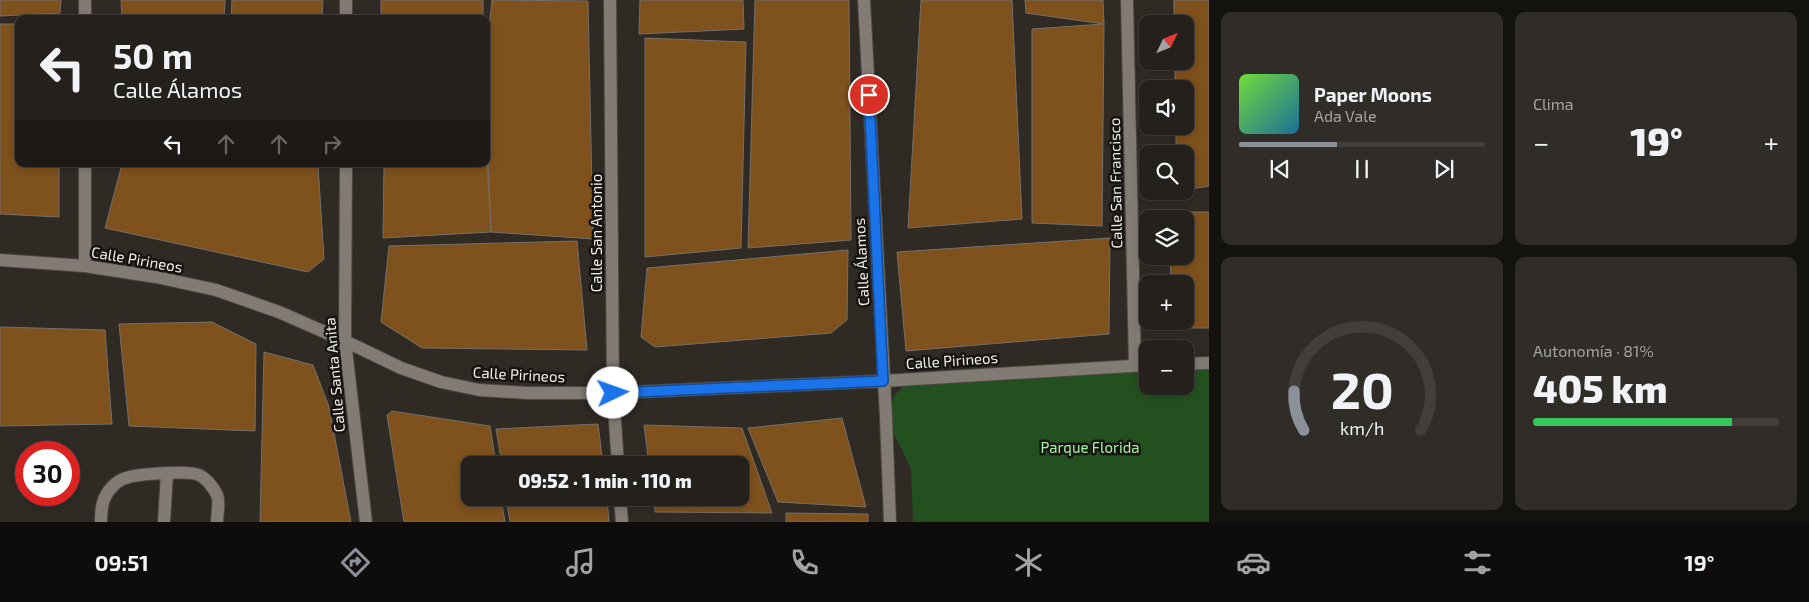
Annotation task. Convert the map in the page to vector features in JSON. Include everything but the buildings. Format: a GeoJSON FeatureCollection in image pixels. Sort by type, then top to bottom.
{"type":"FeatureCollection","features":[{"type":"Feature","properties":{"kind":"street"},"geometry":{"type":"LineString","coordinates":[[85,0],[85,15]]}},
{"type":"Feature","properties":{"kind":"street"},"geometry":{"type":"LineString","coordinates":[[346,0],[346,15]]}},
{"type":"Feature","properties":{"kind":"street","name":"Calle San Antonio"},"geometry":{"type":"LineString","coordinates":[[610,0],[613,393],[617,456]]}},
{"type":"Feature","properties":{"kind":"street","name":"Calle Álamos"},"geometry":{"type":"LineString","coordinates":[[864,0],[890,522]]}},
{"type":"Feature","properties":{"kind":"street","name":"Calle San Francisco"},"geometry":{"type":"LineString","coordinates":[[1127,0],[1140,340]]}},
{"type":"Feature","properties":{"kind":"street"},"geometry":{"type":"LineString","coordinates":[[85,167],[85,266]]}},
{"type":"Feature","properties":{"kind":"street","name":"Calle Santa Anita"},"geometry":{"type":"LineString","coordinates":[[346,167],[345,341],[366,522]]}},
{"type":"Feature","properties":{"kind":"street","name":"Calle Pirineos"},"geometry":{"type":"LineString","coordinates":[[0,260],[85,266],[156,277],[216,290],[279,312],[401,368],[441,382],[479,390],[527,394],[613,393],[883,381],[1139,365]]}},
{"type":"Feature","properties":{"kind":"street"},"geometry":{"type":"LineString","coordinates":[[1194,364],[1209,363]]}},
{"type":"Feature","properties":{"kind":"street"},"geometry":{"type":"LineString","coordinates":[[101,522],[101,506],[106,494],[114,485],[125,478],[166,473],[199,474],[210,484],[218,497],[217,522]]}},
{"type":"Feature","properties":{"kind":"street"},"geometry":{"type":"LineString","coordinates":[[164,522],[166,473]]}},
{"type":"Feature","properties":{"kind":"street"},"geometry":{"type":"LineString","coordinates":[[621,506],[622,522]]}},
{"type":"Feature","properties":{"kind":"green space","name":"Parque Florida"},"geometry":{"type":"Polygon","coordinates":[[[1209,367],[1209,522],[913,522],[911,469],[886,417],[894,396],[910,379],[1139,369],[1139,395],[1194,395],[1194,368],[1209,367]]]}},
{"type":"Feature","properties":{"kind":"route"},"geometry":{"type":"LineString","coordinates":[[613,393],[883,381],[869,95]]}}]}
